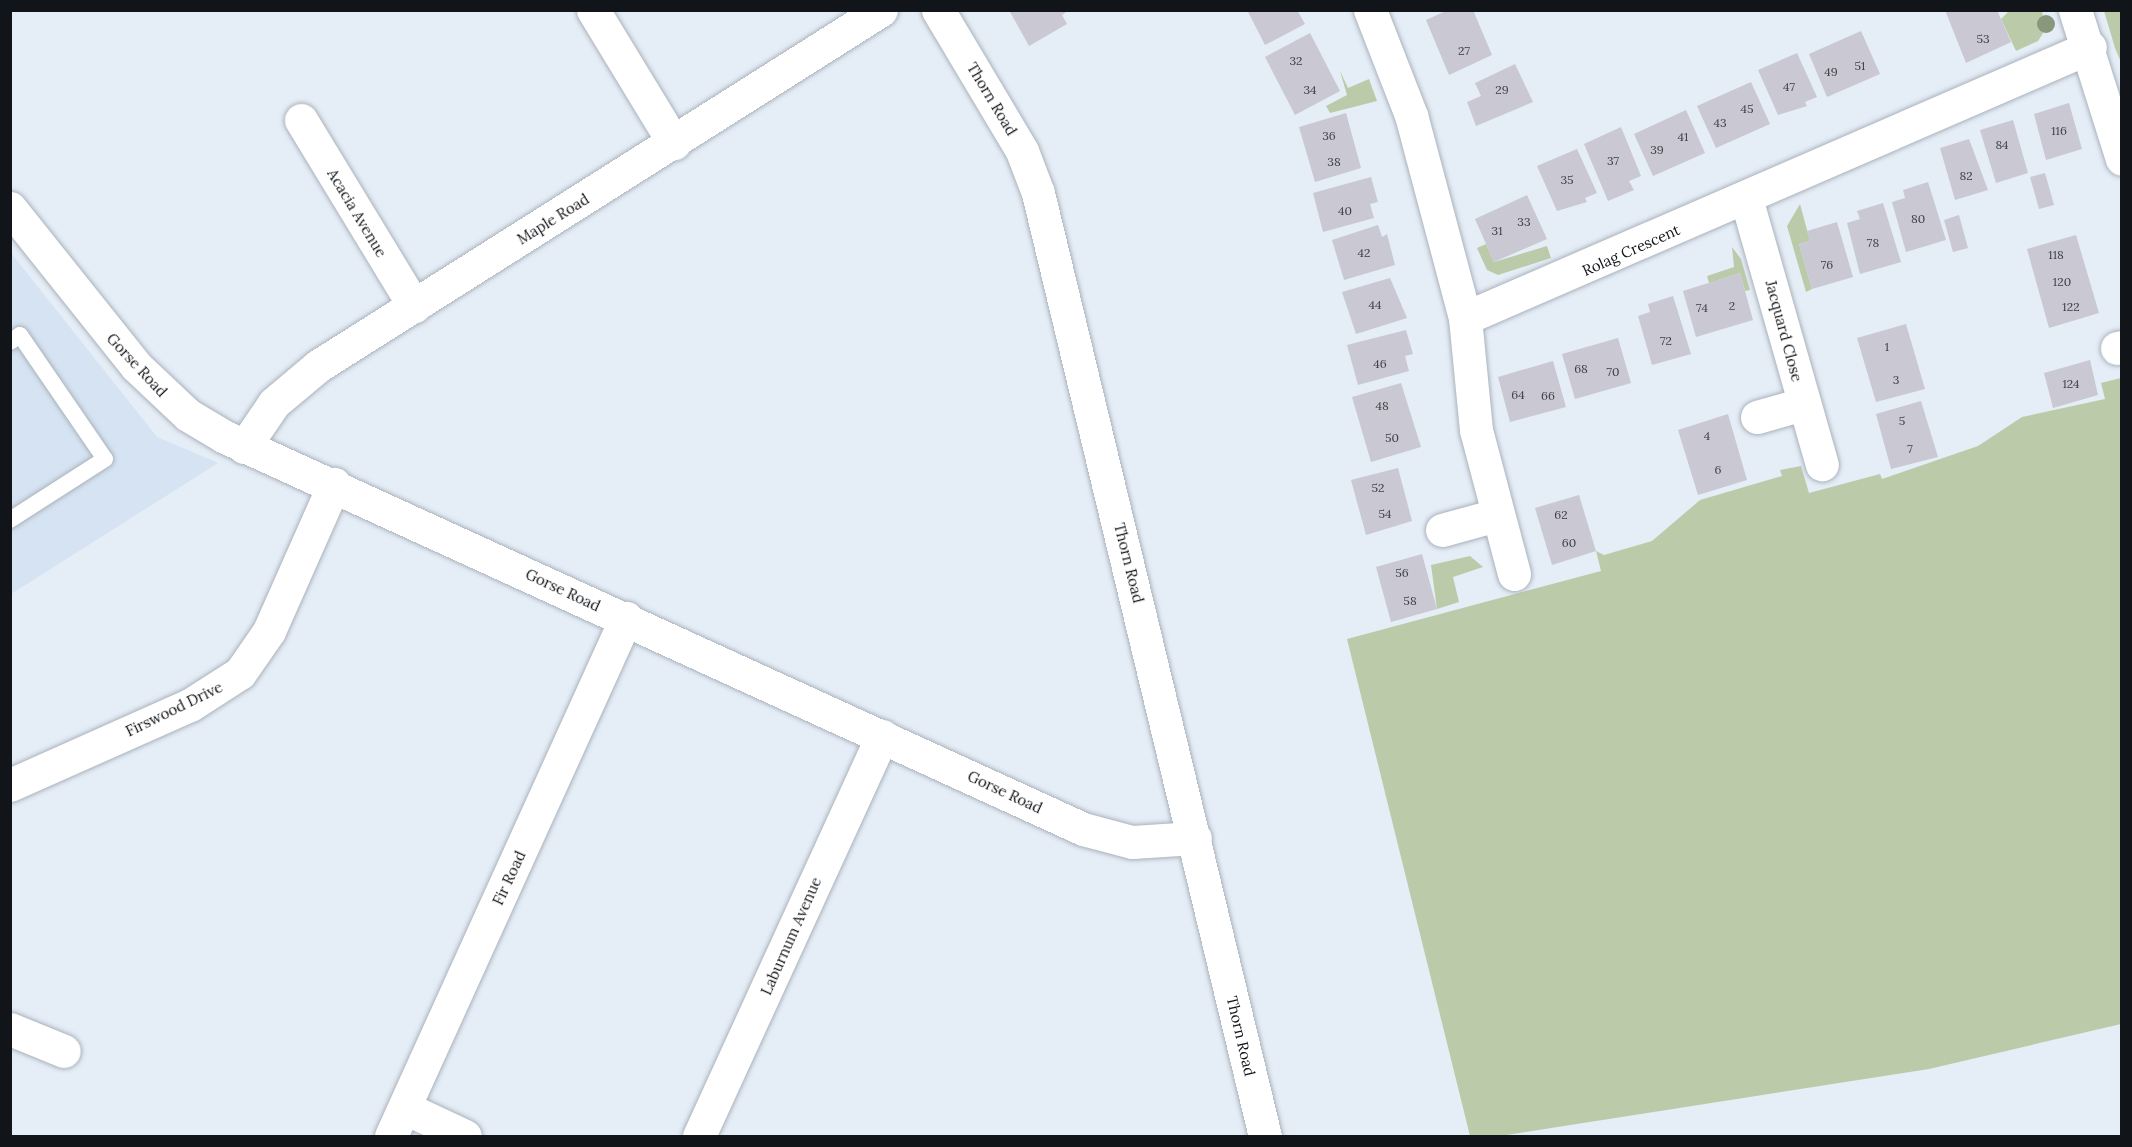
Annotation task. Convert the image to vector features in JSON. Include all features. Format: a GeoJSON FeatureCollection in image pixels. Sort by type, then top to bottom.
{"type":"FeatureCollection","features":[{"type":"Feature","properties":{"kind":"street"},"geometry":{"type":"LineString","coordinates":[[593,10],[674,144]]}},
{"type":"Feature","properties":{"kind":"street","name":"Maple Road"},"geometry":{"type":"LineString","coordinates":[[244,447],[298,381],[674,144],[881,10]]}},
{"type":"Feature","properties":{"kind":"street","name":"Thorn Road"},"geometry":{"type":"LineString","coordinates":[[938,10],[1004,117],[1033,177],[1195,838],[1265,1137]]}},
{"type":"Feature","properties":{"kind":"street"},"geometry":{"type":"LineString","coordinates":[[1370,10],[1411,115],[1465,318],[1472,412],[1514,574]]}},
{"type":"Feature","properties":{"kind":"street"},"geometry":{"type":"LineString","coordinates":[[2074,10],[2113,98],[2121,159]]}},
{"type":"Feature","properties":{"kind":"street","name":"Rolag Crescent"},"geometry":{"type":"LineString","coordinates":[[1465,318],[2090,47]]}},
{"type":"Feature","properties":{"kind":"street","name":"Acacia Avenue"},"geometry":{"type":"LineString","coordinates":[[301,120],[414,306]]}},
{"type":"Feature","properties":{"kind":"street","name":"Jacquard Close"},"geometry":{"type":"LineString","coordinates":[[1746,198],[1822,464]]}},
{"type":"Feature","properties":{"kind":"street","name":"Gorse Road"},"geometry":{"type":"LineString","coordinates":[[10,208],[142,373],[188,415],[244,447],[334,484],[1099,834],[1155,844],[1195,838]]}},
{"type":"Feature","properties":{"kind":"street"},"geometry":{"type":"LineString","coordinates":[[1757,417],[1803,404]]}},
{"type":"Feature","properties":{"kind":"street","name":"Firswood Drive"},"geometry":{"type":"LineString","coordinates":[[10,785],[190,705],[240,673],[269,632],[334,484]]}},
{"type":"Feature","properties":{"kind":"street"},"geometry":{"type":"LineString","coordinates":[[1442,530],[1497,515]]}},
{"type":"Feature","properties":{"kind":"street","name":"Fir Road"},"geometry":{"type":"LineString","coordinates":[[391,1137],[626,618]]}},
{"type":"Feature","properties":{"kind":"street","name":"Laburnum Avenue"},"geometry":{"type":"LineString","coordinates":[[699,1137],[882,735]]}},
{"type":"Feature","properties":{"kind":"street"},"geometry":{"type":"LineString","coordinates":[[10,1029],[64,1051]]}},
{"type":"Feature","properties":{"kind":"street"},"geometry":{"type":"LineString","coordinates":[[405,1108],[465,1137]]}},
{"type":"Feature","properties":{"kind":"lane"},"geometry":{"type":"LineString","coordinates":[[10,342],[20,335],[105,459],[10,520]]}},
{"type":"Feature","properties":{"kind":"shaded area"},"geometry":{"type":"Polygon","coordinates":[[[11,253],[157,437],[218,463],[11,594],[11,253]]]}},
{"type":"Feature","properties":{"kind":"green space"},"geometry":{"type":"Polygon","coordinates":[[[2009,11],[2042,11],[2045,30],[2038,41],[2016,51],[2001,19],[2009,11]]]}},
{"type":"Feature","properties":{"kind":"green space"},"geometry":{"type":"Polygon","coordinates":[[[2104,11],[2121,11],[2121,62],[2115,48],[2104,11]]]}},
{"type":"Feature","properties":{"kind":"green space"},"geometry":{"type":"Polygon","coordinates":[[[1340,71],[1348,88],[1369,79],[1377,101],[1330,113],[1326,106],[1347,95],[1340,71]]]}},
{"type":"Feature","properties":{"kind":"green space"},"geometry":{"type":"Polygon","coordinates":[[[1800,204],[1810,241],[1799,244],[1812,289],[1806,292],[1787,226],[1800,204]]]}},
{"type":"Feature","properties":{"kind":"green space"},"geometry":{"type":"Polygon","coordinates":[[[1486,244],[1494,262],[1547,246],[1551,258],[1498,275],[1487,270],[1477,248],[1486,244]]]}},
{"type":"Feature","properties":{"kind":"green space"},"geometry":{"type":"Polygon","coordinates":[[[1732,247],[1741,259],[1750,290],[1745,291],[1740,273],[1709,283],[1707,276],[1734,267],[1732,247]]]}},
{"type":"Feature","properties":{"kind":"green space"},"geometry":{"type":"Polygon","coordinates":[[[2121,378],[2121,1024],[1929,1069],[1500,1136],[1470,1136],[1347,639],[1601,571],[1596,551],[1604,555],[1652,541],[1700,500],[1782,476],[1780,470],[1801,466],[1809,493],[1880,474],[1882,479],[1978,446],[2022,417],[2105,399],[2101,383],[2121,378]]]}},
{"type":"Feature","properties":{"kind":"green space"},"geometry":{"type":"Polygon","coordinates":[[[1470,556],[1483,567],[1453,577],[1459,602],[1437,609],[1431,565],[1470,556]]]}},
{"type":"Feature","properties":{"kind":"building"},"geometry":{"type":"Polygon","coordinates":[[[1009,10],[1069,10],[1062,15],[1067,24],[1029,46],[1009,10]]]}},
{"type":"Feature","properties":{"kind":"building"},"geometry":{"type":"Polygon","coordinates":[[[1247,10],[1297,10],[1305,24],[1265,45],[1247,10]]]}},
{"type":"Feature","properties":{"kind":"building"},"geometry":{"type":"Polygon","coordinates":[[[1448,10],[1473,10],[1492,55],[1449,75],[1426,20],[1448,10]]]}},
{"type":"Feature","properties":{"kind":"building"},"geometry":{"type":"Polygon","coordinates":[[[1945,10],[1997,10],[2011,42],[1966,63],[1945,10]]]}},
{"type":"Feature","properties":{"kind":"building"},"geometry":{"type":"Polygon","coordinates":[[[1861,31],[1880,74],[1827,97],[1809,54],[1861,31]]]}},
{"type":"Feature","properties":{"kind":"building"},"geometry":{"type":"Polygon","coordinates":[[[1310,33],[1340,91],[1295,115],[1265,57],[1310,33]]]}},
{"type":"Feature","properties":{"kind":"building"},"geometry":{"type":"Polygon","coordinates":[[[1797,53],[1817,97],[1805,102],[1807,106],[1778,115],[1758,70],[1797,53]]]}},
{"type":"Feature","properties":{"kind":"building"},"geometry":{"type":"Polygon","coordinates":[[[1515,64],[1533,102],[1476,126],[1467,102],[1481,96],[1475,83],[1515,64]]]}},
{"type":"Feature","properties":{"kind":"building"},"geometry":{"type":"Polygon","coordinates":[[[1751,82],[1770,124],[1716,148],[1697,106],[1751,82]]]}},
{"type":"Feature","properties":{"kind":"building"},"geometry":{"type":"Polygon","coordinates":[[[2069,103],[2082,149],[2046,160],[2034,114],[2069,103]]]}},
{"type":"Feature","properties":{"kind":"building"},"geometry":{"type":"Polygon","coordinates":[[[1686,110],[1705,153],[1653,176],[1634,134],[1686,110]]]}},
{"type":"Feature","properties":{"kind":"building"},"geometry":{"type":"Polygon","coordinates":[[[1346,113],[1361,168],[1315,182],[1299,127],[1346,113]]]}},
{"type":"Feature","properties":{"kind":"building"},"geometry":{"type":"Polygon","coordinates":[[[2013,120],[2028,173],[1996,183],[1980,130],[2013,120]]]}},
{"type":"Feature","properties":{"kind":"building"},"geometry":{"type":"Polygon","coordinates":[[[1621,127],[1641,176],[1629,181],[1634,190],[1608,201],[1584,144],[1621,127]]]}},
{"type":"Feature","properties":{"kind":"building"},"geometry":{"type":"Polygon","coordinates":[[[1969,139],[1988,190],[1955,200],[1940,148],[1969,139]]]}},
{"type":"Feature","properties":{"kind":"building"},"geometry":{"type":"Polygon","coordinates":[[[1577,149],[1597,193],[1585,198],[1587,202],[1557,211],[1537,166],[1577,149]]]}},
{"type":"Feature","properties":{"kind":"building"},"geometry":{"type":"Polygon","coordinates":[[[2045,173],[2054,205],[2039,209],[2030,177],[2045,173]]]}},
{"type":"Feature","properties":{"kind":"building"},"geometry":{"type":"Polygon","coordinates":[[[1371,177],[1378,202],[1370,204],[1374,218],[1323,232],[1313,193],[1371,177]]]}},
{"type":"Feature","properties":{"kind":"building"},"geometry":{"type":"Polygon","coordinates":[[[1928,182],[1946,240],[1906,252],[1892,202],[1905,198],[1903,190],[1928,182]]]}},
{"type":"Feature","properties":{"kind":"building"},"geometry":{"type":"Polygon","coordinates":[[[1527,195],[1547,239],[1494,262],[1475,219],[1527,195]]]}},
{"type":"Feature","properties":{"kind":"building"},"geometry":{"type":"Polygon","coordinates":[[[1883,203],[1901,262],[1860,274],[1847,223],[1860,219],[1857,211],[1883,203]]]}},
{"type":"Feature","properties":{"kind":"building"},"geometry":{"type":"Polygon","coordinates":[[[1959,215],[1968,248],[1953,252],[1944,220],[1959,215]]]}},
{"type":"Feature","properties":{"kind":"building"},"geometry":{"type":"Polygon","coordinates":[[[1837,222],[1853,277],[1812,289],[1799,244],[1810,241],[1807,231],[1837,222]]]}},
{"type":"Feature","properties":{"kind":"building"},"geometry":{"type":"Polygon","coordinates":[[[1378,225],[1382,237],[1387,234],[1395,265],[1344,280],[1332,240],[1378,225]]]}},
{"type":"Feature","properties":{"kind":"building"},"geometry":{"type":"Polygon","coordinates":[[[2076,235],[2099,313],[2049,328],[2027,249],[2076,235]]]}},
{"type":"Feature","properties":{"kind":"building"},"geometry":{"type":"Polygon","coordinates":[[[1740,273],[1753,320],[1696,337],[1683,291],[1740,273]]]}},
{"type":"Feature","properties":{"kind":"building"},"geometry":{"type":"Polygon","coordinates":[[[1390,278],[1407,318],[1356,334],[1342,292],[1390,278]]]}},
{"type":"Feature","properties":{"kind":"building"},"geometry":{"type":"Polygon","coordinates":[[[1673,296],[1691,354],[1652,365],[1638,316],[1650,312],[1648,304],[1673,296]]]}},
{"type":"Feature","properties":{"kind":"building"},"geometry":{"type":"Polygon","coordinates":[[[1906,324],[1925,389],[1876,402],[1857,338],[1906,324]]]}},
{"type":"Feature","properties":{"kind":"building"},"geometry":{"type":"Polygon","coordinates":[[[1406,330],[1413,354],[1405,356],[1409,371],[1358,385],[1347,345],[1406,330]]]}},
{"type":"Feature","properties":{"kind":"building"},"geometry":{"type":"Polygon","coordinates":[[[1618,338],[1631,383],[1575,399],[1562,354],[1618,338]]]}},
{"type":"Feature","properties":{"kind":"building"},"geometry":{"type":"Polygon","coordinates":[[[2090,360],[2098,395],[2053,408],[2044,373],[2090,360]]]}},
{"type":"Feature","properties":{"kind":"building"},"geometry":{"type":"Polygon","coordinates":[[[1553,361],[1566,407],[1510,422],[1498,377],[1553,361]]]}},
{"type":"Feature","properties":{"kind":"building"},"geometry":{"type":"Polygon","coordinates":[[[1401,383],[1421,447],[1371,462],[1352,397],[1401,383]]]}},
{"type":"Feature","properties":{"kind":"building"},"geometry":{"type":"Polygon","coordinates":[[[1921,401],[1938,457],[1891,469],[1876,414],[1921,401]]]}},
{"type":"Feature","properties":{"kind":"building"},"geometry":{"type":"Polygon","coordinates":[[[1728,414],[1747,480],[1698,495],[1678,430],[1728,414]]]}},
{"type":"Feature","properties":{"kind":"building"},"geometry":{"type":"Polygon","coordinates":[[[1398,468],[1412,521],[1366,535],[1351,480],[1398,468]]]}},
{"type":"Feature","properties":{"kind":"building"},"geometry":{"type":"Polygon","coordinates":[[[1579,495],[1596,551],[1552,565],[1535,508],[1579,495]]]}},
{"type":"Feature","properties":{"kind":"building"},"geometry":{"type":"Polygon","coordinates":[[[1422,554],[1437,609],[1391,622],[1376,567],[1422,554]]]}}]}
